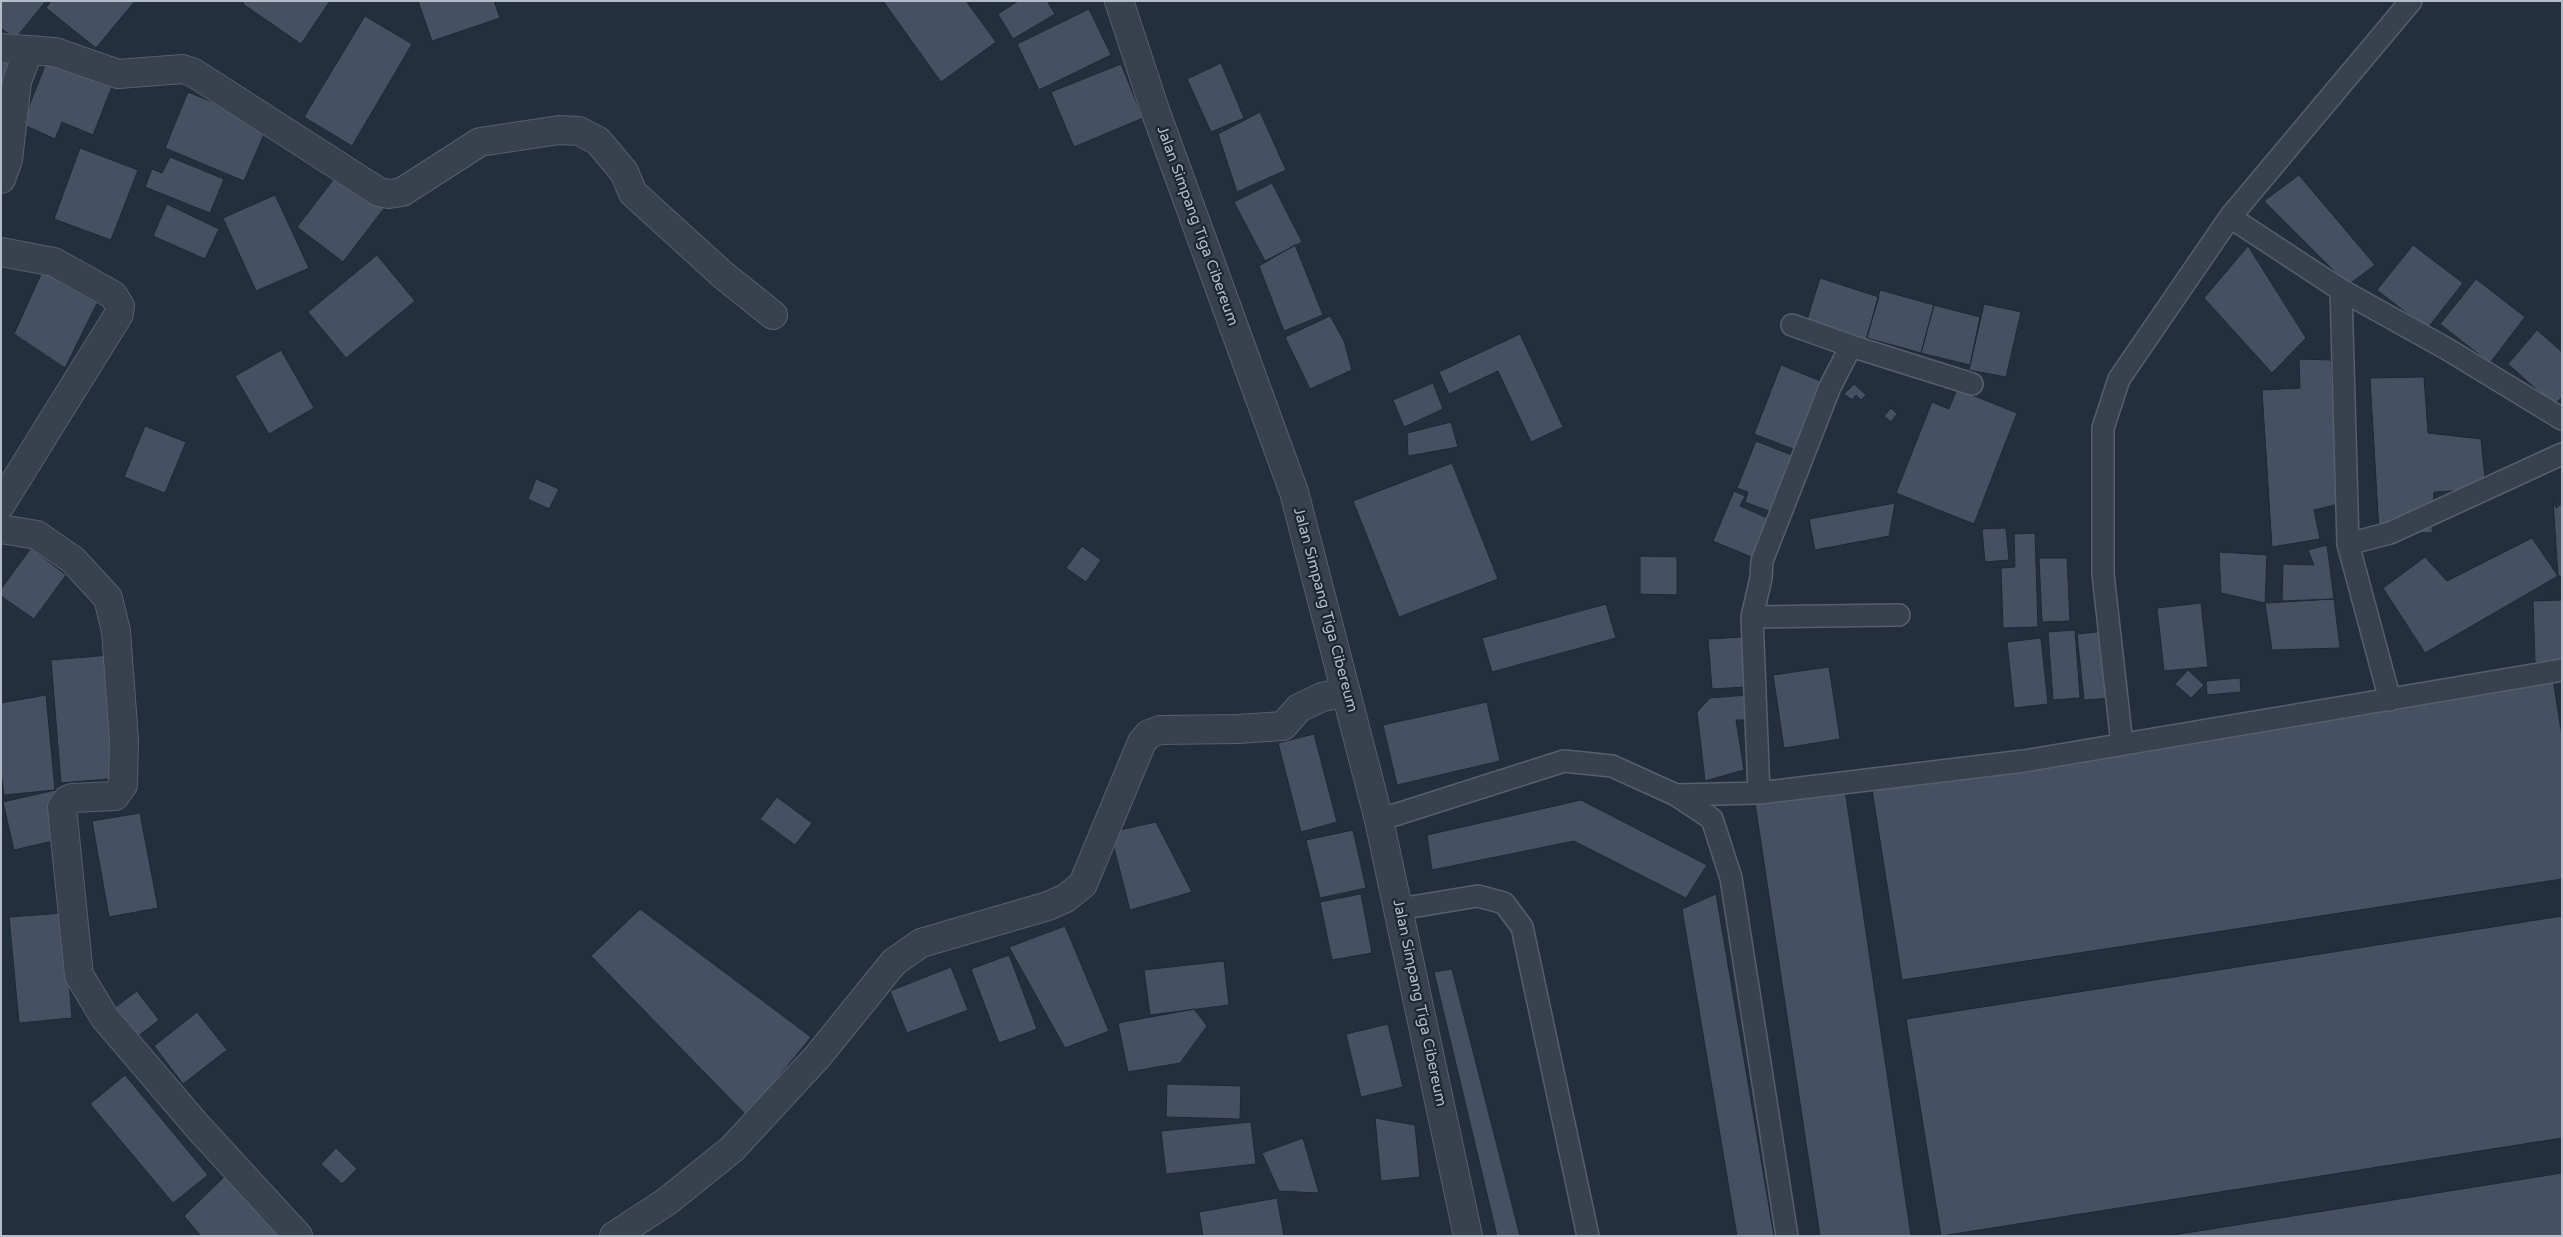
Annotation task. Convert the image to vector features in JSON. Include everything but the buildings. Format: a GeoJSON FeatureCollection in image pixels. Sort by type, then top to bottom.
{"type":"FeatureCollection","features":[{"type":"Feature","properties":{"kind":"street","name":"Jalan Simpang Tiga Cibereum"},"geometry":{"type":"LineString","coordinates":[[1119,1],[1156,113],[1294,492],[1379,820],[1468,1236]]}},
{"type":"Feature","properties":{"kind":"street"},"geometry":{"type":"LineString","coordinates":[[1,48],[55,52],[118,74],[183,69],[194,73],[379,192],[389,194],[402,192],[480,142],[559,130],[579,131],[598,141],[624,172],[633,193],[723,275],[773,315]]}},
{"type":"Feature","properties":{"kind":"street"},"geometry":{"type":"LineString","coordinates":[[1,179],[8,160],[17,81],[30,50]]}},
{"type":"Feature","properties":{"kind":"street"},"geometry":{"type":"LineString","coordinates":[[1,252],[54,262],[113,295],[120,306],[119,314],[1,504]]}},
{"type":"Feature","properties":{"kind":"street"},"geometry":{"type":"LineString","coordinates":[[1,530],[37,534],[73,560],[108,598],[116,631],[124,740],[123,785],[115,796],[72,798],[67,800],[62,807],[79,975],[104,1018],[198,1127],[298,1236]]}},
{"type":"Feature","properties":{"kind":"street"},"geometry":{"type":"LineString","coordinates":[[614,1236],[666,1202],[732,1148],[818,1056],[894,962],[921,943],[1048,906],[1066,898],[1083,884],[1138,750],[1148,734],[1160,730],[1238,729],[1283,726],[1299,708],[1322,697],[1346,692]]}},
{"type":"Feature","properties":{"kind":"lane"},"geometry":{"type":"LineString","coordinates":[[2122,744],[2103,574],[2103,428],[2119,379],[2230,217],[2411,1]]}},
{"type":"Feature","properties":{"kind":"lane"},"geometry":{"type":"LineString","coordinates":[[2230,217],[2341,290],[2447,349],[2562,419]]}},
{"type":"Feature","properties":{"kind":"lane"},"geometry":{"type":"LineString","coordinates":[[2341,290],[2348,544],[2390,700]]}},
{"type":"Feature","properties":{"kind":"lane"},"geometry":{"type":"LineString","coordinates":[[1792,325],[1851,346],[1972,384]]}},
{"type":"Feature","properties":{"kind":"lane"},"geometry":{"type":"LineString","coordinates":[[1759,793],[1752,617],[1761,578],[1762,561],[1826,396],[1851,346]]}},
{"type":"Feature","properties":{"kind":"lane"},"geometry":{"type":"LineString","coordinates":[[2348,544],[2390,533],[2562,454]]}},
{"type":"Feature","properties":{"kind":"lane"},"geometry":{"type":"LineString","coordinates":[[1752,617],[1900,614]]}},
{"type":"Feature","properties":{"kind":"lane"},"geometry":{"type":"LineString","coordinates":[[1676,795],[1759,793],[2024,761],[2562,670]]}},
{"type":"Feature","properties":{"kind":"lane"},"geometry":{"type":"LineString","coordinates":[[1379,820],[1564,761],[1612,766],[1676,795],[1712,819],[1731,878],[1787,1236]]}},
{"type":"Feature","properties":{"kind":"lane"},"geometry":{"type":"LineString","coordinates":[[1399,909],[1478,896],[1504,903],[1522,927],[1588,1236]]}}]}
